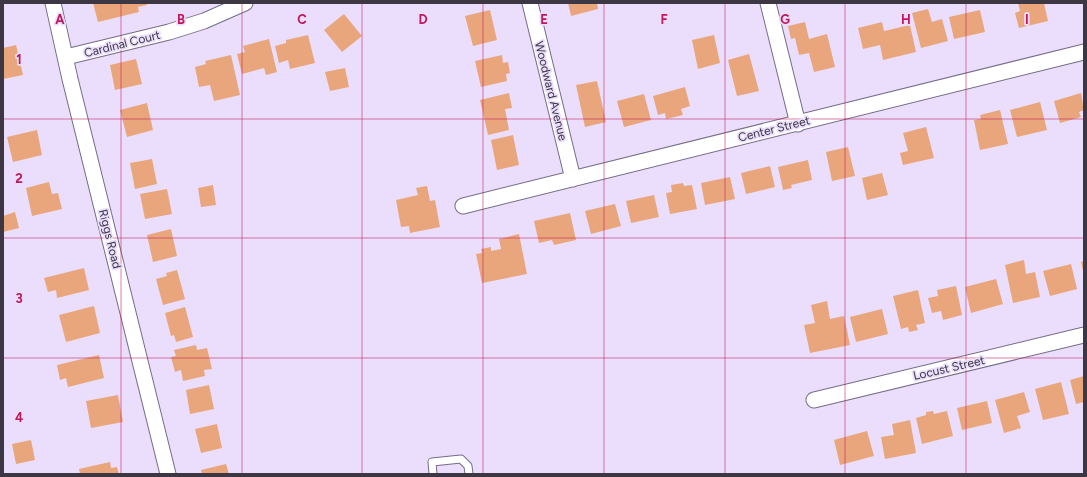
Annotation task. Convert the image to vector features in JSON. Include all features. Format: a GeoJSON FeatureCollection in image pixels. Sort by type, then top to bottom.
{"type":"FeatureCollection","features":[{"type":"Feature","properties":{"kind":"street","name":"Riggs Road"},"geometry":{"type":"LineString","coordinates":[[52,3],[168,474]]}},
{"type":"Feature","properties":{"kind":"street","name":"Cardinal Court"},"geometry":{"type":"LineString","coordinates":[[66,57],[169,32],[204,21],[245,3]]}},
{"type":"Feature","properties":{"kind":"street","name":"Woodward Avenue"},"geometry":{"type":"LineString","coordinates":[[530,3],[572,179]]}},
{"type":"Feature","properties":{"kind":"street"},"geometry":{"type":"LineString","coordinates":[[768,3],[798,124]]}},
{"type":"Feature","properties":{"kind":"street","name":"Center Street"},"geometry":{"type":"LineString","coordinates":[[463,206],[1084,52]]}},
{"type":"Feature","properties":{"kind":"street","name":"Locust Street"},"geometry":{"type":"LineString","coordinates":[[814,400],[1084,336]]}},
{"type":"Feature","properties":{"kind":"lane"},"geometry":{"type":"LineString","coordinates":[[433,474],[432,462],[460,459],[468,466],[469,474]]}},
{"type":"Feature","properties":{"kind":"building"},"geometry":{"type":"Polygon","coordinates":[[[93,3],[147,3],[147,5],[138,7],[139,12],[98,22],[93,3]]]}},
{"type":"Feature","properties":{"kind":"building"},"geometry":{"type":"Polygon","coordinates":[[[568,3],[597,3],[598,9],[571,16],[568,3]]]}},
{"type":"Feature","properties":{"kind":"building"},"geometry":{"type":"Polygon","coordinates":[[[1018,3],[1044,3],[1048,21],[1019,28],[1015,13],[1020,11],[1018,3]]]}},
{"type":"Feature","properties":{"kind":"building"},"geometry":{"type":"Polygon","coordinates":[[[928,9],[932,22],[942,19],[948,41],[921,48],[912,13],[928,9]]]}},
{"type":"Feature","properties":{"kind":"building"},"geometry":{"type":"Polygon","coordinates":[[[490,10],[497,40],[473,46],[465,16],[490,10]]]}},
{"type":"Feature","properties":{"kind":"building"},"geometry":{"type":"Polygon","coordinates":[[[980,10],[985,32],[954,39],[949,17],[980,10]]]}},
{"type":"Feature","properties":{"kind":"building"},"geometry":{"type":"Polygon","coordinates":[[[344,14],[362,36],[342,52],[324,30],[344,14]]]}},
{"type":"Feature","properties":{"kind":"building"},"geometry":{"type":"Polygon","coordinates":[[[805,22],[809,39],[827,34],[835,67],[814,72],[809,53],[799,55],[795,38],[791,39],[788,26],[805,22]]]}},
{"type":"Feature","properties":{"kind":"building"},"geometry":{"type":"Polygon","coordinates":[[[882,22],[884,31],[910,25],[916,52],[883,60],[880,45],[863,49],[858,28],[882,22]]]}},
{"type":"Feature","properties":{"kind":"building"},"geometry":{"type":"Polygon","coordinates":[[[308,35],[315,63],[290,69],[288,60],[279,63],[275,46],[286,43],[286,40],[308,35]]]}},
{"type":"Feature","properties":{"kind":"building"},"geometry":{"type":"Polygon","coordinates":[[[714,35],[720,63],[698,69],[692,40],[714,35]]]}},
{"type":"Feature","properties":{"kind":"building"},"geometry":{"type":"Polygon","coordinates":[[[269,39],[277,72],[266,75],[264,68],[242,74],[237,54],[245,52],[243,46],[269,39]]]}},
{"type":"Feature","properties":{"kind":"building"},"geometry":{"type":"Polygon","coordinates":[[[16,45],[23,75],[3,79],[3,48],[16,45]]]}},
{"type":"Feature","properties":{"kind":"building"},"geometry":{"type":"Polygon","coordinates":[[[749,54],[759,91],[737,96],[728,60],[749,54]]]}},
{"type":"Feature","properties":{"kind":"building"},"geometry":{"type":"Polygon","coordinates":[[[231,55],[240,95],[214,101],[210,85],[199,87],[195,67],[206,64],[205,61],[231,55]]]}},
{"type":"Feature","properties":{"kind":"building"},"geometry":{"type":"Polygon","coordinates":[[[502,55],[503,63],[508,62],[510,73],[506,74],[507,81],[481,87],[475,61],[502,55]]]}},
{"type":"Feature","properties":{"kind":"building"},"geometry":{"type":"Polygon","coordinates":[[[136,59],[142,84],[115,90],[110,65],[136,59]]]}},
{"type":"Feature","properties":{"kind":"building"},"geometry":{"type":"Polygon","coordinates":[[[345,68],[349,87],[330,91],[325,72],[345,68]]]}},
{"type":"Feature","properties":{"kind":"building"},"geometry":{"type":"Polygon","coordinates":[[[597,81],[606,122],[585,127],[576,85],[597,81]]]}},
{"type":"Feature","properties":{"kind":"building"},"geometry":{"type":"Polygon","coordinates":[[[685,87],[690,106],[681,109],[683,115],[666,119],[665,113],[658,115],[653,96],[685,87]]]}},
{"type":"Feature","properties":{"kind":"building"},"geometry":{"type":"Polygon","coordinates":[[[509,93],[512,108],[505,109],[509,130],[488,135],[480,100],[509,93]]]}},
{"type":"Feature","properties":{"kind":"building"},"geometry":{"type":"Polygon","coordinates":[[[1081,93],[1084,110],[1079,112],[1081,117],[1060,123],[1054,101],[1081,93]]]}},
{"type":"Feature","properties":{"kind":"building"},"geometry":{"type":"Polygon","coordinates":[[[644,94],[651,120],[624,127],[617,101],[644,94]]]}},
{"type":"Feature","properties":{"kind":"building"},"geometry":{"type":"Polygon","coordinates":[[[1040,102],[1047,130],[1017,137],[1010,110],[1040,102]]]}},
{"type":"Feature","properties":{"kind":"building"},"geometry":{"type":"Polygon","coordinates":[[[147,103],[153,130],[127,137],[120,110],[147,103]]]}},
{"type":"Feature","properties":{"kind":"building"},"geometry":{"type":"Polygon","coordinates":[[[1000,110],[1008,144],[980,150],[974,120],[981,119],[980,115],[1000,110]]]}},
{"type":"Feature","properties":{"kind":"building"},"geometry":{"type":"Polygon","coordinates":[[[926,127],[934,158],[903,165],[900,153],[908,151],[903,133],[926,127]]]}},
{"type":"Feature","properties":{"kind":"building"},"geometry":{"type":"Polygon","coordinates":[[[37,130],[42,155],[13,162],[7,137],[37,130]]]}},
{"type":"Feature","properties":{"kind":"building"},"geometry":{"type":"Polygon","coordinates":[[[513,135],[519,165],[497,170],[491,140],[513,135]]]}},
{"type":"Feature","properties":{"kind":"building"},"geometry":{"type":"Polygon","coordinates":[[[848,147],[855,176],[832,181],[826,152],[848,147]]]}},
{"type":"Feature","properties":{"kind":"building"},"geometry":{"type":"Polygon","coordinates":[[[152,159],[157,184],[135,189],[130,163],[152,159]]]}},
{"type":"Feature","properties":{"kind":"building"},"geometry":{"type":"Polygon","coordinates":[[[808,160],[812,180],[791,185],[792,188],[783,190],[778,167],[808,160]]]}},
{"type":"Feature","properties":{"kind":"building"},"geometry":{"type":"Polygon","coordinates":[[[770,166],[775,187],[746,194],[741,173],[770,166]]]}},
{"type":"Feature","properties":{"kind":"building"},"geometry":{"type":"Polygon","coordinates":[[[882,173],[888,195],[867,200],[862,178],[882,173]]]}},
{"type":"Feature","properties":{"kind":"building"},"geometry":{"type":"Polygon","coordinates":[[[730,177],[735,199],[705,205],[701,183],[730,177]]]}},
{"type":"Feature","properties":{"kind":"building"},"geometry":{"type":"Polygon","coordinates":[[[49,182],[52,194],[58,193],[62,209],[32,216],[26,188],[49,182]]]}},
{"type":"Feature","properties":{"kind":"building"},"geometry":{"type":"Polygon","coordinates":[[[683,183],[684,186],[692,185],[697,209],[670,214],[666,193],[672,192],[671,185],[683,183]]]}},
{"type":"Feature","properties":{"kind":"building"},"geometry":{"type":"Polygon","coordinates":[[[213,185],[216,205],[201,207],[198,188],[213,185]]]}},
{"type":"Feature","properties":{"kind":"building"},"geometry":{"type":"Polygon","coordinates":[[[427,186],[430,201],[435,200],[440,227],[410,233],[409,226],[401,227],[396,200],[418,195],[416,188],[427,186]]]}},
{"type":"Feature","properties":{"kind":"building"},"geometry":{"type":"Polygon","coordinates":[[[167,189],[172,214],[145,219],[140,194],[167,189]]]}},
{"type":"Feature","properties":{"kind":"building"},"geometry":{"type":"Polygon","coordinates":[[[654,195],[659,217],[631,223],[626,201],[654,195]]]}},
{"type":"Feature","properties":{"kind":"building"},"geometry":{"type":"Polygon","coordinates":[[[615,204],[621,226],[591,234],[585,211],[615,204]]]}},
{"type":"Feature","properties":{"kind":"building"},"geometry":{"type":"Polygon","coordinates":[[[15,212],[19,228],[3,232],[3,216],[15,212]]]}},
{"type":"Feature","properties":{"kind":"building"},"geometry":{"type":"Polygon","coordinates":[[[570,213],[576,240],[554,245],[552,240],[539,243],[534,221],[570,213]]]}},
{"type":"Feature","properties":{"kind":"building"},"geometry":{"type":"Polygon","coordinates":[[[171,229],[177,256],[153,262],[147,235],[171,229]]]}},
{"type":"Feature","properties":{"kind":"building"},"geometry":{"type":"Polygon","coordinates":[[[519,234],[527,274],[482,283],[476,254],[482,253],[481,249],[491,247],[491,251],[501,249],[499,239],[519,234]]]}},
{"type":"Feature","properties":{"kind":"building"},"geometry":{"type":"Polygon","coordinates":[[[1024,260],[1026,274],[1035,272],[1040,297],[1013,303],[1005,265],[1024,260]]]}},
{"type":"Feature","properties":{"kind":"building"},"geometry":{"type":"Polygon","coordinates":[[[1084,261],[1084,271],[1083,271],[1081,262],[1084,261]]]}},
{"type":"Feature","properties":{"kind":"building"},"geometry":{"type":"Polygon","coordinates":[[[1071,264],[1077,289],[1050,296],[1043,271],[1071,264]]]}},
{"type":"Feature","properties":{"kind":"building"},"geometry":{"type":"Polygon","coordinates":[[[84,268],[89,290],[57,298],[56,290],[48,292],[44,278],[84,268]]]}},
{"type":"Feature","properties":{"kind":"building"},"geometry":{"type":"Polygon","coordinates":[[[177,270],[185,299],[163,305],[156,279],[167,276],[166,273],[177,270]]]}},
{"type":"Feature","properties":{"kind":"building"},"geometry":{"type":"Polygon","coordinates":[[[996,279],[1003,304],[971,313],[965,287],[996,279]]]}},
{"type":"Feature","properties":{"kind":"building"},"geometry":{"type":"Polygon","coordinates":[[[956,286],[962,315],[943,320],[941,311],[932,313],[928,298],[938,296],[937,290],[956,286]]]}},
{"type":"Feature","properties":{"kind":"building"},"geometry":{"type":"Polygon","coordinates":[[[918,290],[925,323],[916,325],[918,330],[909,332],[908,327],[901,329],[893,296],[918,290]]]}},
{"type":"Feature","properties":{"kind":"building"},"geometry":{"type":"Polygon","coordinates":[[[827,301],[830,319],[844,316],[850,345],[810,353],[804,325],[815,323],[811,305],[827,301]]]}},
{"type":"Feature","properties":{"kind":"building"},"geometry":{"type":"Polygon","coordinates":[[[94,306],[100,333],[66,342],[59,315],[94,306]]]}},
{"type":"Feature","properties":{"kind":"building"},"geometry":{"type":"Polygon","coordinates":[[[185,307],[193,337],[176,342],[174,335],[171,336],[165,313],[185,307]]]}},
{"type":"Feature","properties":{"kind":"building"},"geometry":{"type":"Polygon","coordinates":[[[882,309],[888,334],[856,342],[850,317],[882,309]]]}},
{"type":"Feature","properties":{"kind":"building"},"geometry":{"type":"Polygon","coordinates":[[[196,345],[197,350],[207,348],[212,369],[204,370],[205,376],[183,381],[181,370],[175,372],[171,357],[176,356],[174,350],[196,345]]]}},
{"type":"Feature","properties":{"kind":"building"},"geometry":{"type":"Polygon","coordinates":[[[99,355],[104,378],[68,387],[66,378],[60,380],[57,365],[99,355]]]}},
{"type":"Feature","properties":{"kind":"building"},"geometry":{"type":"Polygon","coordinates":[[[1084,376],[1084,402],[1076,404],[1070,380],[1084,376]]]}},
{"type":"Feature","properties":{"kind":"building"},"geometry":{"type":"Polygon","coordinates":[[[1061,382],[1069,414],[1043,420],[1035,389],[1061,382]]]}},
{"type":"Feature","properties":{"kind":"building"},"geometry":{"type":"Polygon","coordinates":[[[209,385],[214,409],[190,414],[186,390],[209,385]]]}},
{"type":"Feature","properties":{"kind":"building"},"geometry":{"type":"Polygon","coordinates":[[[1024,392],[1030,412],[1017,416],[1021,428],[1004,433],[995,400],[1024,392]]]}},
{"type":"Feature","properties":{"kind":"building"},"geometry":{"type":"Polygon","coordinates":[[[118,395],[123,422],[91,428],[86,401],[118,395]]]}},
{"type":"Feature","properties":{"kind":"building"},"geometry":{"type":"Polygon","coordinates":[[[987,401],[992,423],[962,430],[957,408],[987,401]]]}},
{"type":"Feature","properties":{"kind":"building"},"geometry":{"type":"Polygon","coordinates":[[[933,411],[934,414],[947,411],[953,436],[922,444],[916,418],[926,415],[926,412],[933,411]]]}},
{"type":"Feature","properties":{"kind":"building"},"geometry":{"type":"Polygon","coordinates":[[[910,420],[916,453],[885,459],[881,437],[894,435],[892,424],[910,420]]]}},
{"type":"Feature","properties":{"kind":"building"},"geometry":{"type":"Polygon","coordinates":[[[217,424],[222,448],[201,453],[195,429],[217,424]]]}},
{"type":"Feature","properties":{"kind":"building"},"geometry":{"type":"Polygon","coordinates":[[[867,431],[874,456],[840,465],[834,440],[867,431]]]}},
{"type":"Feature","properties":{"kind":"building"},"geometry":{"type":"Polygon","coordinates":[[[31,440],[35,460],[16,464],[12,444],[31,440]]]}},
{"type":"Feature","properties":{"kind":"building"},"geometry":{"type":"Polygon","coordinates":[[[110,462],[111,468],[117,467],[119,474],[80,474],[79,469],[110,462]]]}},
{"type":"Feature","properties":{"kind":"building"},"geometry":{"type":"Polygon","coordinates":[[[226,464],[229,474],[202,474],[201,470],[226,464]]]}}]}
